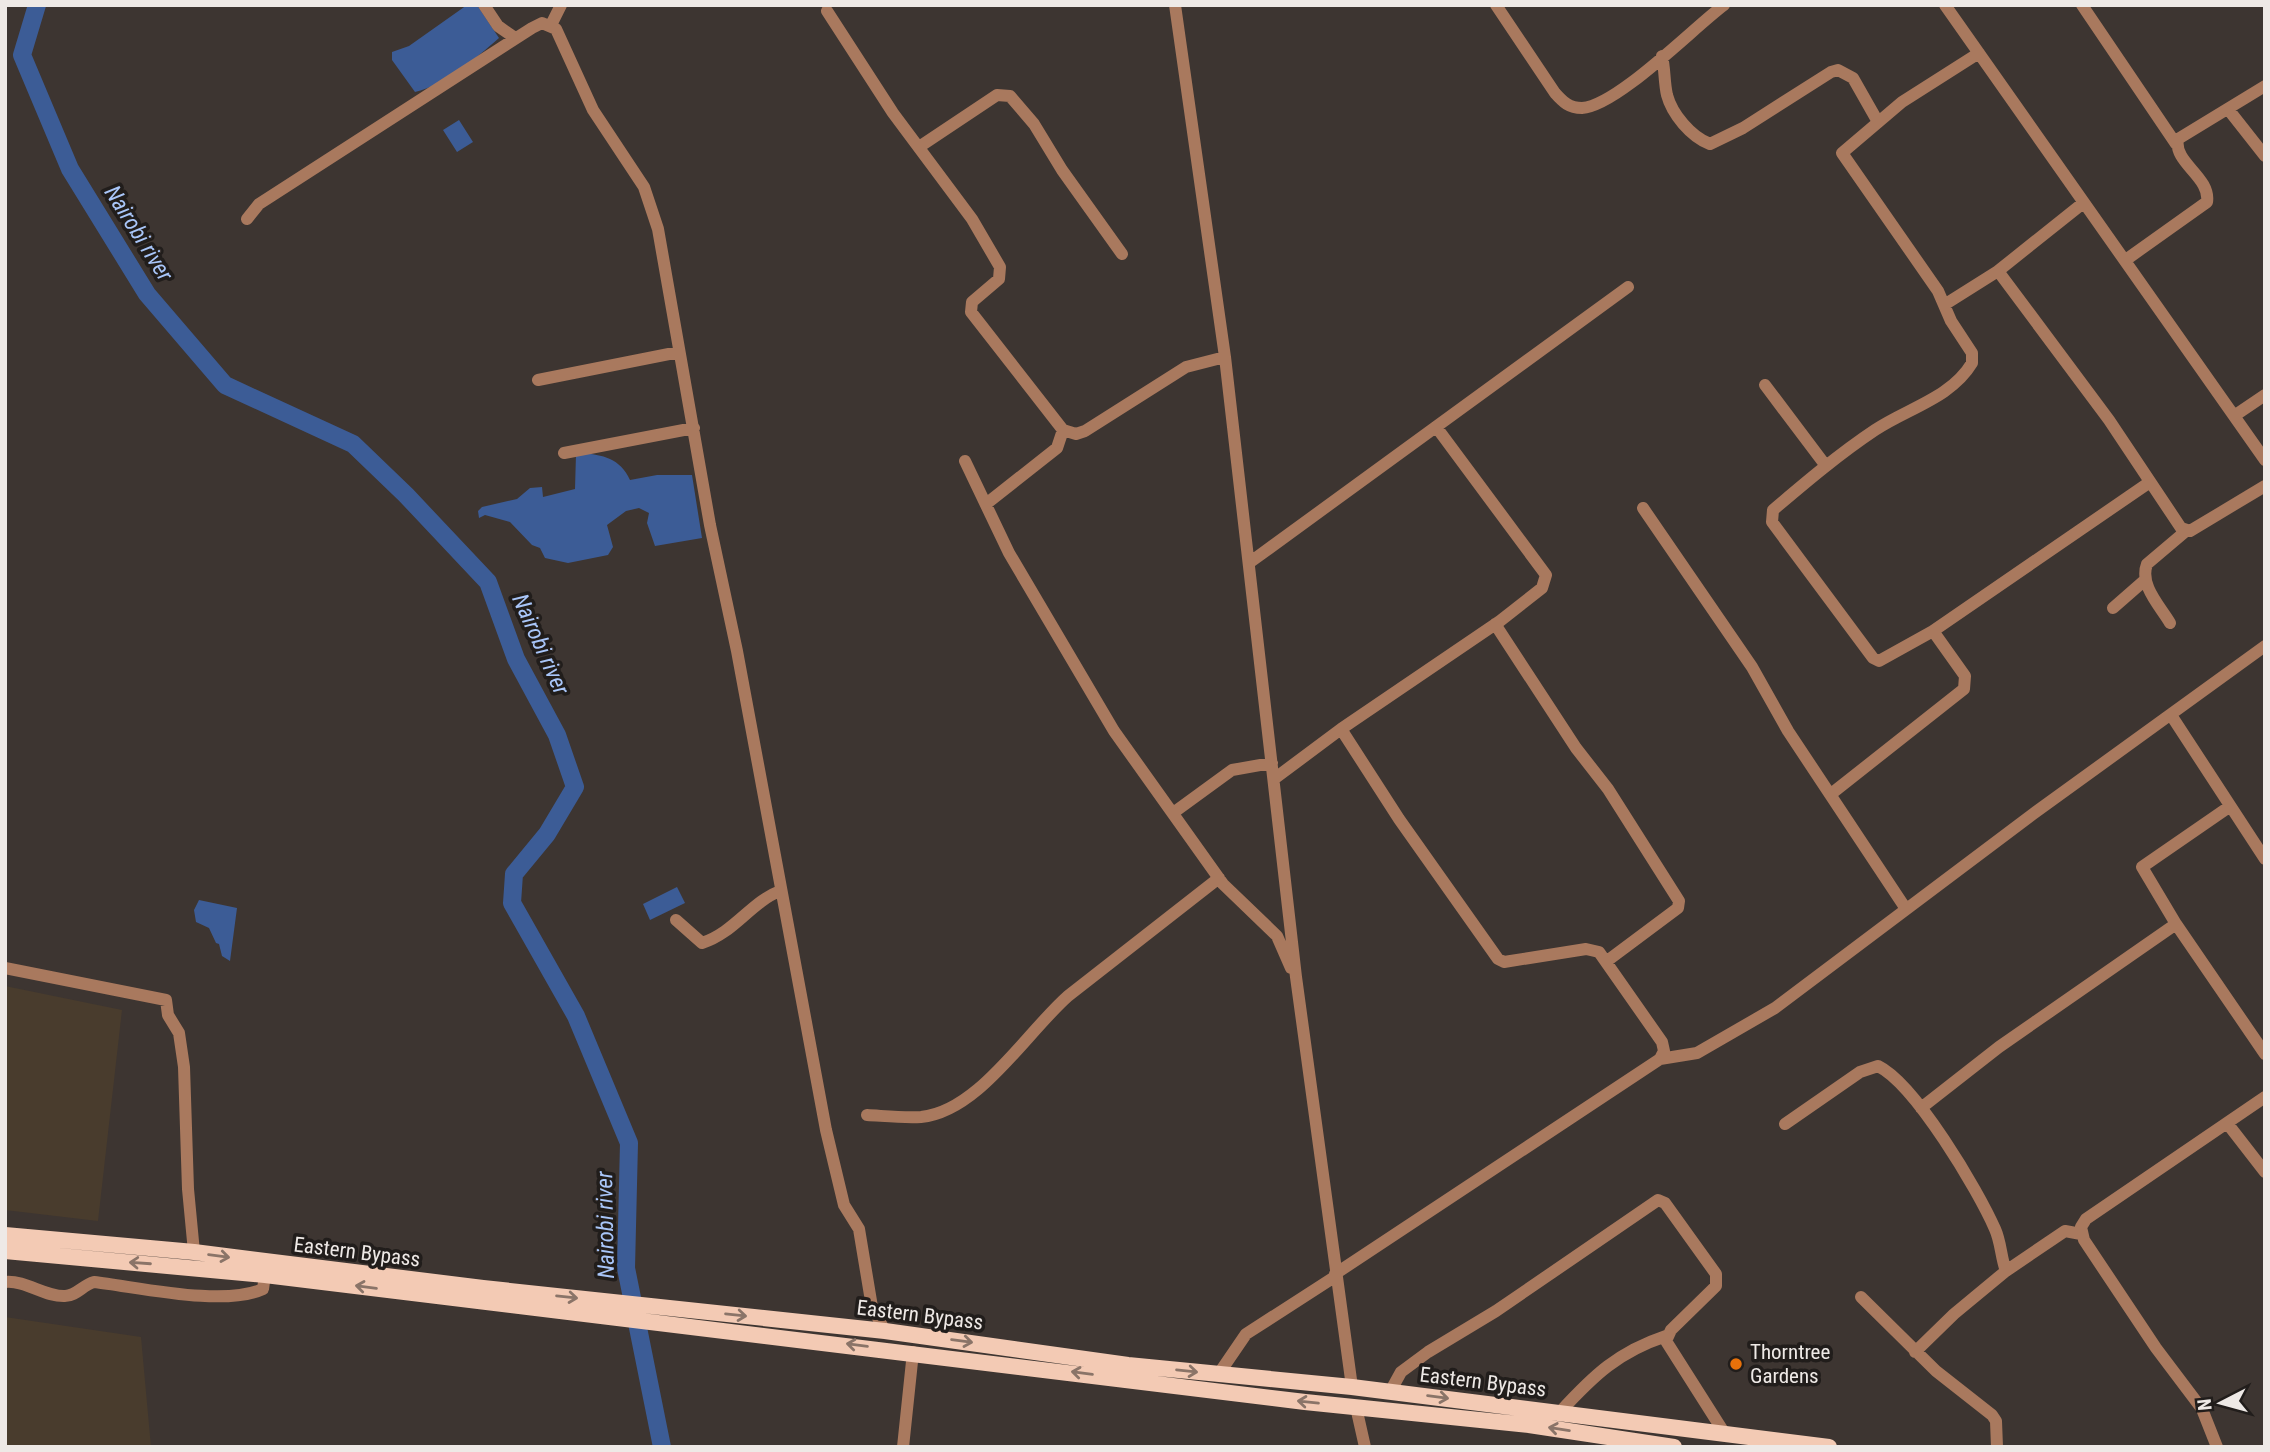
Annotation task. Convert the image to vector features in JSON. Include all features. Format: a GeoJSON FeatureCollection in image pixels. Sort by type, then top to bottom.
{"type":"FeatureCollection","features":[{"type":"Feature","properties":{"kind":"main road","name":"Eastern Bypass"},"geometry":{"type":"LineString","coordinates":[[5,1235],[194,1252],[603,1308],[676,1324],[1356,1407],[1529,1425],[1674,1447]]}},
{"type":"Feature","properties":{"kind":"main road","name":"Eastern Bypass"},"geometry":{"type":"LineString","coordinates":[[5,1251],[603,1308],[668,1308],[885,1331],[1218,1375],[1352,1387],[1829,1447]]}},
{"type":"Feature","properties":{"kind":"street"},"geometry":{"type":"LineString","coordinates":[[484,5],[498,26],[515,38]]}},
{"type":"Feature","properties":{"kind":"street"},"geometry":{"type":"LineString","coordinates":[[551,25],[561,5]]}},
{"type":"Feature","properties":{"kind":"street"},"geometry":{"type":"LineString","coordinates":[[1175,5],[1225,357],[1296,977],[1352,1387]]}},
{"type":"Feature","properties":{"kind":"street"},"geometry":{"type":"LineString","coordinates":[[1496,5],[1555,93],[1565,104],[1573,107],[1593,105],[1620,89],[1724,5]]}},
{"type":"Feature","properties":{"kind":"street"},"geometry":{"type":"LineString","coordinates":[[1945,5],[2082,204],[2127,259],[2265,460]]}},
{"type":"Feature","properties":{"kind":"street"},"geometry":{"type":"LineString","coordinates":[[2082,5],[2206,187],[2207,202],[2127,259]]}},
{"type":"Feature","properties":{"kind":"street"},"geometry":{"type":"LineString","coordinates":[[827,11],[919,147],[972,219],[1000,267],[999,279],[972,302],[971,312],[1063,430],[1076,434],[1085,431],[1186,367],[1225,357]]}},
{"type":"Feature","properties":{"kind":"street"},"geometry":{"type":"LineString","coordinates":[[247,219],[259,204],[542,23],[551,25],[568,51],[593,110],[644,187],[653,209],[780,891],[838,1184],[844,1205],[859,1229],[872,1307],[885,1331]]}},
{"type":"Feature","properties":{"kind":"street"},"geometry":{"type":"LineString","coordinates":[[1979,53],[1902,102],[1844,150],[1843,158],[1938,291],[1972,353],[1972,363],[1956,383],[1919,408],[1878,428],[1826,466],[1773,510],[1772,522],[1873,658],[1884,660],[1933,631],[2150,482]]}},
{"type":"Feature","properties":{"kind":"street"},"geometry":{"type":"LineString","coordinates":[[1662,56],[1667,95],[1675,111],[1686,127],[1710,144],[1743,128],[1830,72],[1838,70],[1853,78],[1878,122]]}},
{"type":"Feature","properties":{"kind":"street"},"geometry":{"type":"LineString","coordinates":[[2176,144],[2178,139],[2265,86]]}},
{"type":"Feature","properties":{"kind":"street"},"geometry":{"type":"LineString","coordinates":[[919,147],[997,95],[1010,96],[1034,124],[1062,170],[1122,254]]}},
{"type":"Feature","properties":{"kind":"street"},"geometry":{"type":"LineString","coordinates":[[2228,109],[2265,156]]}},
{"type":"Feature","properties":{"kind":"street"},"geometry":{"type":"LineString","coordinates":[[1944,305],[1997,271],[2082,204]]}},
{"type":"Feature","properties":{"kind":"street"},"geometry":{"type":"LineString","coordinates":[[1997,271],[2109,420],[2186,531]]}},
{"type":"Feature","properties":{"kind":"street"},"geometry":{"type":"LineString","coordinates":[[1249,563],[1628,287]]}},
{"type":"Feature","properties":{"kind":"street"},"geometry":{"type":"LineString","coordinates":[[538,380],[679,352]]}},
{"type":"Feature","properties":{"kind":"street"},"geometry":{"type":"LineString","coordinates":[[1765,385],[1826,466]]}},
{"type":"Feature","properties":{"kind":"street"},"geometry":{"type":"LineString","coordinates":[[2234,415],[2265,395]]}},
{"type":"Feature","properties":{"kind":"street"},"geometry":{"type":"LineString","coordinates":[[564,453],[694,428]]}},
{"type":"Feature","properties":{"kind":"street"},"geometry":{"type":"LineString","coordinates":[[1274,779],[1341,729],[1495,625],[1542,588],[1546,575],[1437,428]]}},
{"type":"Feature","properties":{"kind":"street"},"geometry":{"type":"LineString","coordinates":[[986,504],[1056,448],[1063,430]]}},
{"type":"Feature","properties":{"kind":"street"},"geometry":{"type":"LineString","coordinates":[[965,461],[1056,636],[1114,731],[1234,897],[1277,936],[1296,977]]}},
{"type":"Feature","properties":{"kind":"street"},"geometry":{"type":"LineString","coordinates":[[2170,623],[2145,580],[2147,564],[2186,531],[2265,486]]}},
{"type":"Feature","properties":{"kind":"street"},"geometry":{"type":"LineString","coordinates":[[1643,508],[1752,667],[1788,731],[1906,909]]}},
{"type":"Feature","properties":{"kind":"street"},"geometry":{"type":"LineString","coordinates":[[2113,608],[2145,580]]}},
{"type":"Feature","properties":{"kind":"street"},"geometry":{"type":"LineString","coordinates":[[1495,625],[1576,748],[1608,789],[1679,901],[1678,908],[1607,961]]}},
{"type":"Feature","properties":{"kind":"street"},"geometry":{"type":"LineString","coordinates":[[1831,794],[1964,690],[1965,676],[1933,631]]}},
{"type":"Feature","properties":{"kind":"street"},"geometry":{"type":"LineString","coordinates":[[1218,1375],[1246,1334],[1660,1059],[1697,1053],[1740,1031],[2265,646]]}},
{"type":"Feature","properties":{"kind":"street"},"geometry":{"type":"LineString","coordinates":[[2171,715],[2264,857]]}},
{"type":"Feature","properties":{"kind":"street"},"geometry":{"type":"LineString","coordinates":[[1341,729],[1399,819],[1498,959],[1504,962],[1586,949],[1599,952],[1662,1042],[1664,1051],[1660,1059]]}},
{"type":"Feature","properties":{"kind":"street"},"geometry":{"type":"LineString","coordinates":[[1173,813],[1232,770],[1272,763]]}},
{"type":"Feature","properties":{"kind":"street"},"geometry":{"type":"LineString","coordinates":[[2229,807],[2142,867],[2176,924],[2265,1054]]}},
{"type":"Feature","properties":{"kind":"street"},"geometry":{"type":"LineString","coordinates":[[867,1115],[923,1116],[947,1109],[985,1086],[1052,1010],[1219,878]]}},
{"type":"Feature","properties":{"kind":"street"},"geometry":{"type":"LineString","coordinates":[[676,920],[702,943],[744,918],[762,898],[780,891]]}},
{"type":"Feature","properties":{"kind":"street"},"geometry":{"type":"LineString","coordinates":[[1921,1108],[1999,1047],[2176,924]]}},
{"type":"Feature","properties":{"kind":"street"},"geometry":{"type":"LineString","coordinates":[[5,968],[166,1000],[168,1015],[179,1033],[184,1067],[188,1189],[194,1252]]}},
{"type":"Feature","properties":{"kind":"street"},"geometry":{"type":"LineString","coordinates":[[1785,1124],[1869,1067],[1887,1070],[1921,1108],[1996,1231],[2007,1271]]}},
{"type":"Feature","properties":{"kind":"street"},"geometry":{"type":"LineString","coordinates":[[2081,1234],[2086,1219],[2265,1097]]}},
{"type":"Feature","properties":{"kind":"street"},"geometry":{"type":"LineString","coordinates":[[2227,1123],[2265,1172]]}},
{"type":"Feature","properties":{"kind":"street"},"geometry":{"type":"LineString","coordinates":[[1391,1392],[1401,1372],[1428,1352],[1496,1311],[1658,1200],[1665,1203],[1717,1280],[1716,1286],[1667,1336],[1637,1346],[1599,1370],[1560,1412]]}},
{"type":"Feature","properties":{"kind":"street"},"geometry":{"type":"LineString","coordinates":[[1915,1352],[1954,1314],[2007,1271],[2065,1231],[2081,1234],[2156,1348],[2202,1409],[2217,1447]]}},
{"type":"Feature","properties":{"kind":"street"},"geometry":{"type":"LineString","coordinates":[[5,1282],[23,1284],[62,1297],[72,1295],[84,1284],[94,1282],[158,1292],[239,1295],[263,1289],[265,1275]]}},
{"type":"Feature","properties":{"kind":"street"},"geometry":{"type":"LineString","coordinates":[[1861,1297],[1915,1352],[1992,1415],[1996,1421],[1997,1447]]}},
{"type":"Feature","properties":{"kind":"street"},"geometry":{"type":"LineString","coordinates":[[1667,1336],[1668,1348],[1725,1434]]}},
{"type":"Feature","properties":{"kind":"street"},"geometry":{"type":"LineString","coordinates":[[903,1447],[913,1352]]}},
{"type":"Feature","properties":{"kind":"street"},"geometry":{"type":"LineString","coordinates":[[1356,1407],[1365,1447]]}},
{"type":"Feature","properties":{"kind":"shaded area"},"geometry":{"type":"Polygon","coordinates":[[[5,986],[122,1010],[98,1221],[5,1210],[5,986]]]}},
{"type":"Feature","properties":{"kind":"shaded area"},"geometry":{"type":"Polygon","coordinates":[[[5,1317],[141,1337],[151,1447],[5,1447],[5,1317]]]}},
{"type":"Feature","properties":{"kind":"water"},"geometry":{"type":"Polygon","coordinates":[[[467,5],[477,5],[499,38],[448,77],[415,92],[392,60],[392,52],[409,46],[467,5]]]}},
{"type":"Feature","properties":{"kind":"water"},"geometry":{"type":"Polygon","coordinates":[[[459,120],[473,142],[457,152],[443,130],[459,120]]]}},
{"type":"Feature","properties":{"kind":"water"},"geometry":{"type":"Polygon","coordinates":[[[576,454],[616,462],[630,480],[657,475],[692,475],[702,538],[655,546],[647,523],[649,513],[639,508],[626,511],[607,525],[613,547],[608,555],[568,563],[545,558],[540,548],[532,545],[510,522],[485,515],[479,518],[478,511],[482,507],[517,499],[530,488],[542,487],[543,497],[575,489],[576,454]]]}},
{"type":"Feature","properties":{"kind":"water"},"geometry":{"type":"Polygon","coordinates":[[[677,887],[685,903],[650,920],[643,904],[677,887]]]}},
{"type":"Feature","properties":{"kind":"water"},"geometry":{"type":"Polygon","coordinates":[[[199,900],[237,908],[230,961],[222,956],[219,944],[209,928],[196,922],[194,910],[199,900]]]}},
{"type":"Feature","properties":{"kind":"waterway","name":"Nairobi river"},"geometry":{"type":"LineString","coordinates":[[37,5],[22,55],[70,169],[147,294],[225,385],[353,444],[406,495],[488,582],[516,659],[557,735],[575,787],[547,834],[514,874],[512,903],[576,1016],[629,1143],[626,1268],[662,1447]]}},
{"type":"Feature","properties":{"kind":"place","name":"Thorntree Gardens"},"geometry":{"type":"Point","coordinates":[1736,1364]}}]}
